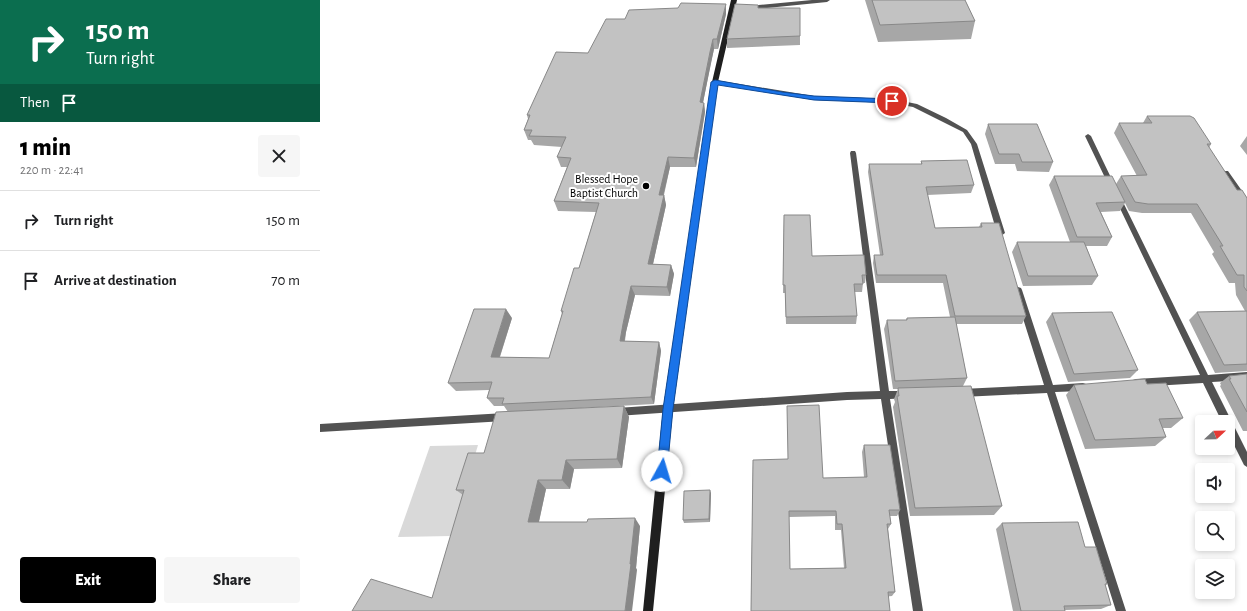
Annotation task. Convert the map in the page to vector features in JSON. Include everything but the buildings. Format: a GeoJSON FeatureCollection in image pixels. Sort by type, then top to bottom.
{"type":"FeatureCollection","features":[{"type":"Feature","properties":{"kind":"street"},"geometry":{"type":"LineString","coordinates":[[648,611],[668,409],[715,82],[733,3],[751,8],[827,0]]}},
{"type":"Feature","properties":{"kind":"street"},"geometry":{"type":"LineString","coordinates":[[715,82],[814,98],[892,101],[915,105],[944,119],[965,131],[974,144],[1003,240]]}},
{"type":"Feature","properties":{"kind":"street"},"geometry":{"type":"LineString","coordinates":[[1088,136],[1224,415]]}},
{"type":"Feature","properties":{"kind":"street"},"geometry":{"type":"LineString","coordinates":[[853,152],[886,396],[918,611]]}},
{"type":"Feature","properties":{"kind":"street"},"geometry":{"type":"LineString","coordinates":[[1221,166],[1247,204]]}},
{"type":"Feature","properties":{"kind":"street"},"geometry":{"type":"LineString","coordinates":[[1017,285],[1121,611]]}},
{"type":"Feature","properties":{"kind":"street"},"geometry":{"type":"LineString","coordinates":[[1127,383],[1247,376]]}},
{"type":"Feature","properties":{"kind":"street"},"geometry":{"type":"LineString","coordinates":[[955,393],[1096,386]]}},
{"type":"Feature","properties":{"kind":"street"},"geometry":{"type":"LineString","coordinates":[[605,412],[847,396],[917,395]]}},
{"type":"Feature","properties":{"kind":"street"},"geometry":{"type":"LineString","coordinates":[[320,428],[385,422],[511,417]]}},
{"type":"Feature","properties":{"kind":"street"},"geometry":{"type":"LineString","coordinates":[[1235,437],[1247,462]]}},
{"type":"Feature","properties":{"kind":"shaded area"},"geometry":{"type":"Polygon","coordinates":[[[478,445],[451,536],[398,537],[430,446],[478,445]]]}},
{"type":"Feature","properties":{"kind":"place","name":"Blessed Hope Baptist Church"},"geometry":{"type":"Point","coordinates":[646,186]}},
{"type":"Feature","properties":{"kind":"route"},"geometry":{"type":"LineString","coordinates":[[662,471],[668,409],[715,82],[814,98],[892,101]]}}]}
